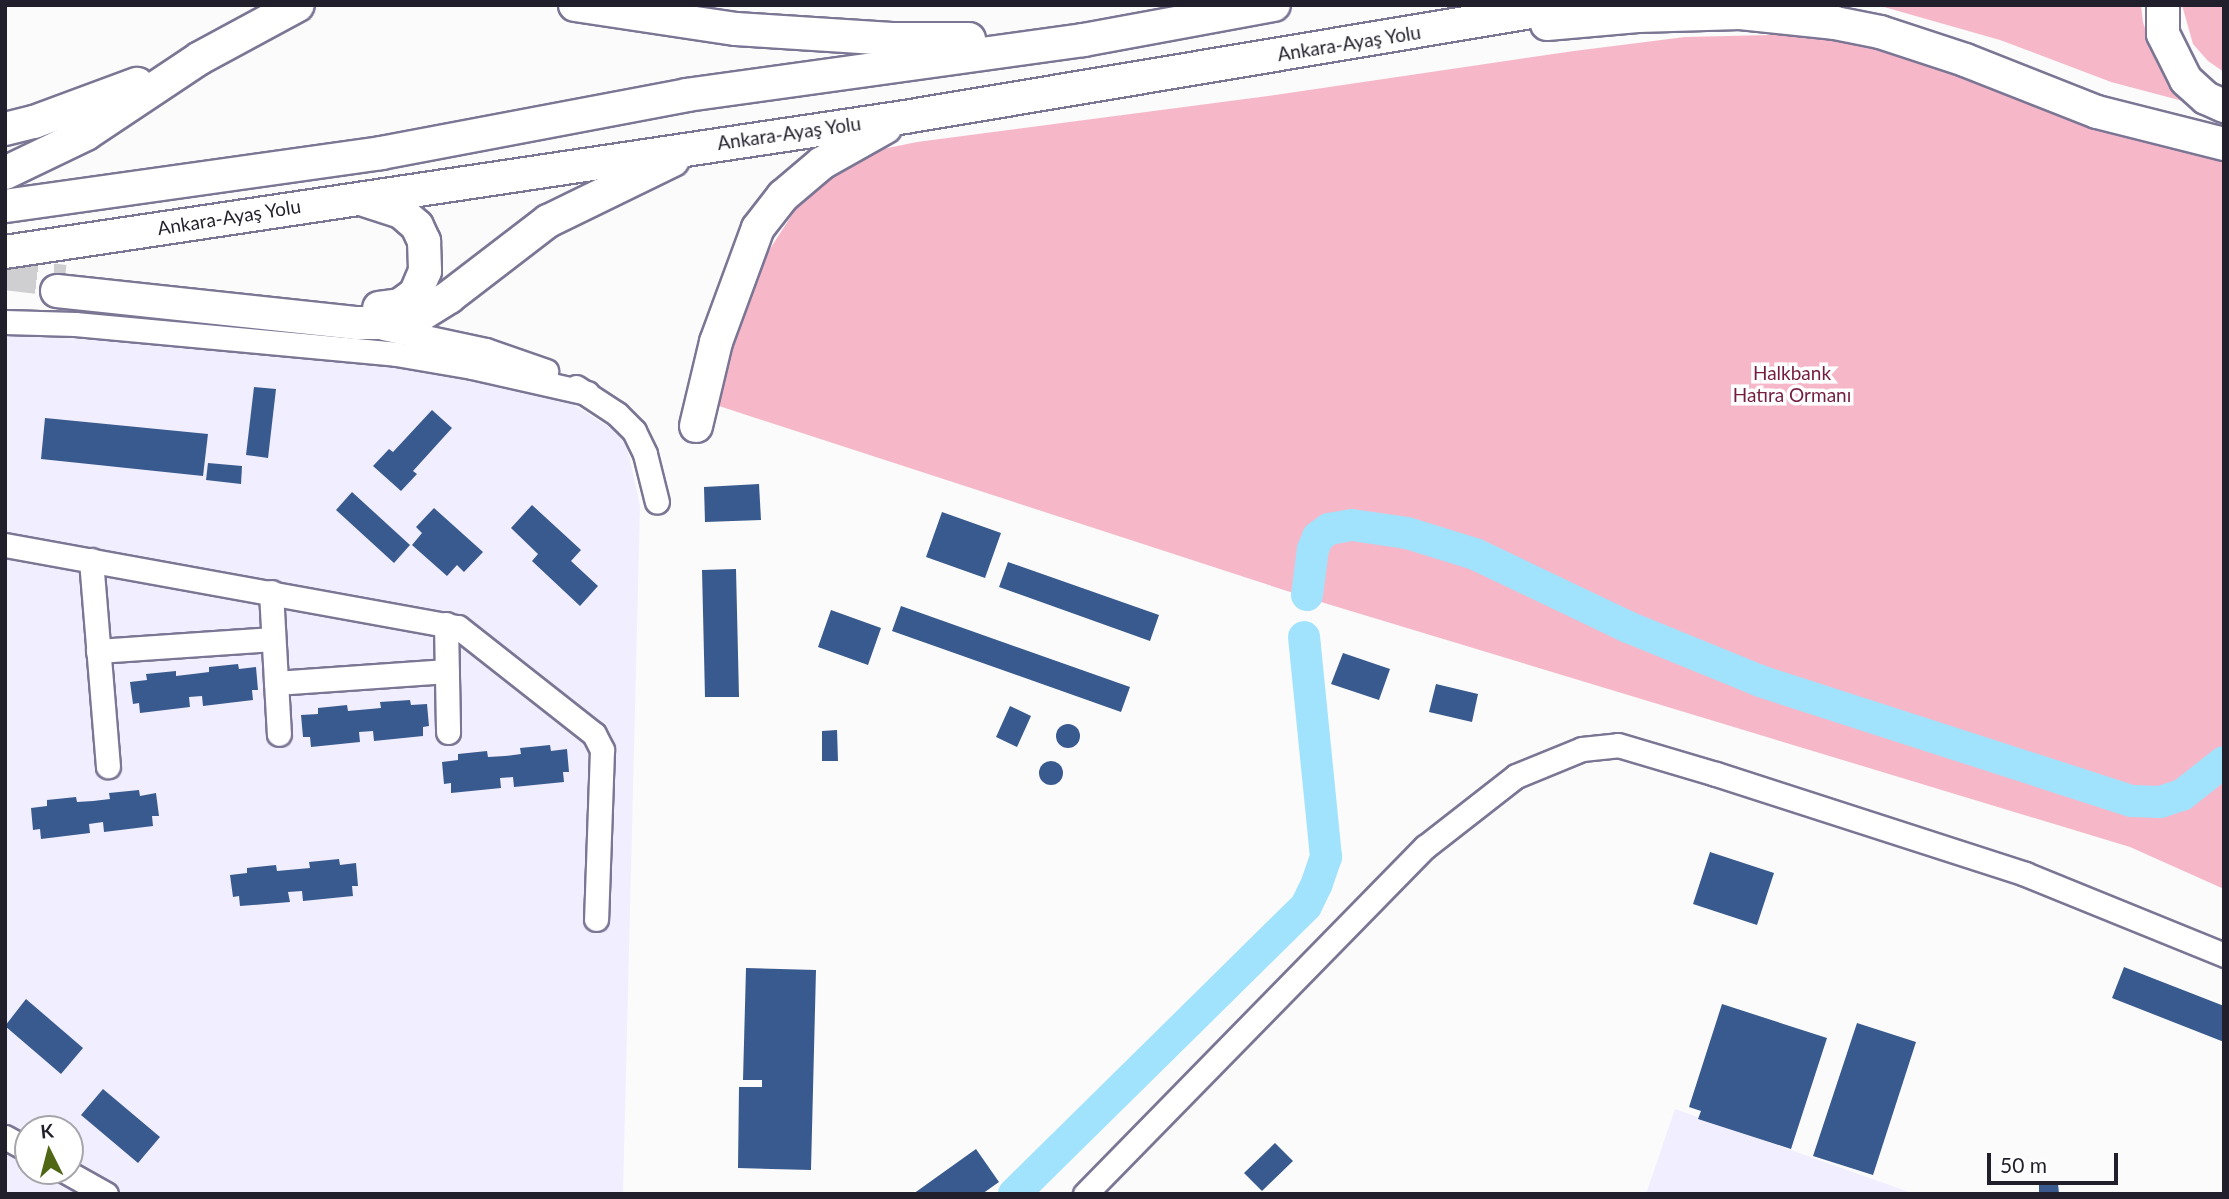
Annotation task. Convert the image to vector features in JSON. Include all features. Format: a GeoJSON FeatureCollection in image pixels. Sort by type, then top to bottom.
{"type":"FeatureCollection","features":[{"type":"Feature","properties":{"kind":"highway"},"geometry":{"type":"LineString","coordinates":[[5,173],[86,134],[200,58],[298,5]]}},
{"type":"Feature","properties":{"kind":"highway"},"geometry":{"type":"LineString","coordinates":[[575,5],[736,29],[803,34],[892,39],[1083,40]]}},
{"type":"Feature","properties":{"kind":"highway"},"geometry":{"type":"LineString","coordinates":[[5,206],[381,153],[687,96],[1083,40],[1274,5]]}},
{"type":"Feature","properties":{"kind":"highway","name":"Ankara-Ayaş Yolu"},"geometry":{"type":"LineString","coordinates":[[5,252],[703,145],[905,117],[1572,5]]}},
{"type":"Feature","properties":{"kind":"highway"},"geometry":{"type":"LineString","coordinates":[[2163,5],[2163,34],[2186,80],[2206,97],[2224,106]]}},
{"type":"Feature","properties":{"kind":"highway"},"geometry":{"type":"LineString","coordinates":[[1385,38],[1638,16],[1728,13],[1835,23],[1880,32],[1965,60],[2097,112],[2224,144]]}},
{"type":"Feature","properties":{"kind":"highway"},"geometry":{"type":"LineString","coordinates":[[5,129],[93,102],[200,58]]}},
{"type":"Feature","properties":{"kind":"highway"},"geometry":{"type":"LineString","coordinates":[[696,426],[716,342],[758,228],[783,196],[821,163],[905,117]]}},
{"type":"Feature","properties":{"kind":"highway"},"geometry":{"type":"LineString","coordinates":[[356,198],[401,212],[421,233],[426,257],[425,271],[415,294],[400,305],[368,309],[61,286],[357,323],[389,323],[419,316],[449,297],[536,229],[703,145]]}},
{"type":"Feature","properties":{"kind":"street"},"geometry":{"type":"LineString","coordinates":[[5,322],[75,324],[396,354],[472,367],[587,393]]}},
{"type":"Feature","properties":{"kind":"street"},"geometry":{"type":"LineString","coordinates":[[357,323],[486,350],[552,374],[587,393],[617,414],[634,431],[645,454],[657,502]]}},
{"type":"Feature","properties":{"kind":"street"},"geometry":{"type":"LineString","coordinates":[[5,545],[458,627],[594,734],[601,750],[596,919]]}},
{"type":"Feature","properties":{"kind":"street"},"geometry":{"type":"LineString","coordinates":[[91,560],[108,765]]}},
{"type":"Feature","properties":{"kind":"street"},"geometry":{"type":"LineString","coordinates":[[271,592],[279,734]]}},
{"type":"Feature","properties":{"kind":"street"},"geometry":{"type":"LineString","coordinates":[[446,624],[448,732]]}},
{"type":"Feature","properties":{"kind":"street"},"geometry":{"type":"LineString","coordinates":[[98,651],[273,639]]}},
{"type":"Feature","properties":{"kind":"street"},"geometry":{"type":"LineString","coordinates":[[276,683],[447,671]]}},
{"type":"Feature","properties":{"kind":"street"},"geometry":{"type":"LineString","coordinates":[[1085,1194],[1425,847],[1516,776],[1582,749],[1618,745],[1821,808],[2025,874],[2224,955]]}},
{"type":"Feature","properties":{"kind":"street"},"geometry":{"type":"LineString","coordinates":[[84,1182],[106,1194]]}},
{"type":"Feature","properties":{"kind":"shaded area"},"geometry":{"type":"Polygon","coordinates":[[[5,335],[175,344],[442,372],[569,402],[625,437],[640,506],[623,1194],[5,1194],[5,335]]]}},
{"type":"Feature","properties":{"kind":"shaded area"},"geometry":{"type":"Polygon","coordinates":[[[1675,1109],[1909,1192],[1646,1194],[1675,1109]]]}},
{"type":"Feature","properties":{"kind":"green space"},"geometry":{"type":"Polygon","coordinates":[[[1877,5],[2141,5],[2143,22],[2156,61],[2213,109],[2111,82],[2000,40],[1877,5]]]}},
{"type":"Feature","properties":{"kind":"green space"},"geometry":{"type":"Polygon","coordinates":[[[2182,5],[2224,5],[2224,72],[2208,61],[2193,44],[2182,5]]]}},
{"type":"Feature","properties":{"kind":"green space","name":"Halkbank Hatıra Ormanı"},"geometry":{"type":"Polygon","coordinates":[[[1814,34],[1894,52],[2019,96],[2224,152],[2224,889],[2130,847],[1321,602],[716,405],[757,269],[808,190],[863,153],[917,142],[1685,37],[1814,34]]]}},
{"type":"Feature","properties":{"kind":"building"},"geometry":{"type":"Polygon","coordinates":[[[254,387],[276,389],[268,458],[246,455],[254,387]]]}},
{"type":"Feature","properties":{"kind":"building"},"geometry":{"type":"Polygon","coordinates":[[[432,410],[452,428],[413,471],[417,474],[401,491],[373,466],[389,449],[393,452],[432,410]]]}},
{"type":"Feature","properties":{"kind":"building"},"geometry":{"type":"Polygon","coordinates":[[[45,418],[208,434],[203,476],[41,459],[45,418]]]}},
{"type":"Feature","properties":{"kind":"building"},"geometry":{"type":"Polygon","coordinates":[[[208,463],[242,466],[241,484],[206,480],[208,463]]]}},
{"type":"Feature","properties":{"kind":"building"},"geometry":{"type":"Polygon","coordinates":[[[759,484],[761,520],[705,522],[704,487],[759,484]]]}},
{"type":"Feature","properties":{"kind":"building"},"geometry":{"type":"Polygon","coordinates":[[[352,492],[410,545],[394,563],[336,510],[352,492]]]}},
{"type":"Feature","properties":{"kind":"building"},"geometry":{"type":"Polygon","coordinates":[[[532,505],[581,550],[571,561],[598,586],[580,606],[532,561],[538,554],[511,528],[532,505]]]}},
{"type":"Feature","properties":{"kind":"building"},"geometry":{"type":"Polygon","coordinates":[[[434,508],[483,552],[464,572],[457,565],[447,576],[412,545],[422,533],[416,527],[434,508]]]}},
{"type":"Feature","properties":{"kind":"building"},"geometry":{"type":"Polygon","coordinates":[[[942,512],[1001,533],[985,578],[926,557],[942,512]]]}},
{"type":"Feature","properties":{"kind":"building"},"geometry":{"type":"Polygon","coordinates":[[[1008,562],[1159,615],[1150,641],[999,587],[1008,562]]]}},
{"type":"Feature","properties":{"kind":"building"},"geometry":{"type":"Polygon","coordinates":[[[736,569],[739,697],[705,697],[702,570],[736,569]]]}},
{"type":"Feature","properties":{"kind":"building"},"geometry":{"type":"Polygon","coordinates":[[[901,606],[1130,687],[1121,712],[892,631],[901,606]]]}},
{"type":"Feature","properties":{"kind":"building"},"geometry":{"type":"Polygon","coordinates":[[[831,610],[881,628],[868,665],[818,647],[831,610]]]}},
{"type":"Feature","properties":{"kind":"building"},"geometry":{"type":"Polygon","coordinates":[[[1343,653],[1390,669],[1379,700],[1331,684],[1343,653]]]}},
{"type":"Feature","properties":{"kind":"building"},"geometry":{"type":"Polygon","coordinates":[[[238,664],[239,669],[256,667],[258,690],[252,690],[253,700],[203,706],[202,696],[189,697],[190,707],[140,713],[139,703],[133,704],[130,682],[147,680],[146,674],[176,671],[176,676],[209,672],[209,667],[238,664]]]}},
{"type":"Feature","properties":{"kind":"building"},"geometry":{"type":"Polygon","coordinates":[[[1436,684],[1478,694],[1472,722],[1429,712],[1436,684]]]}},
{"type":"Feature","properties":{"kind":"building"},"geometry":{"type":"Polygon","coordinates":[[[410,700],[411,705],[427,704],[429,726],[423,727],[423,736],[374,741],[373,731],[359,732],[360,742],[311,747],[310,737],[303,737],[301,715],[318,714],[318,708],[347,705],[348,711],[381,708],[380,702],[410,700]]]}},
{"type":"Feature","properties":{"kind":"building"},"geometry":{"type":"Polygon","coordinates":[[[1010,706],[1031,716],[1017,747],[996,737],[1010,706]]]}},
{"type":"Feature","properties":{"kind":"building"},"geometry":{"type":"Polygon","coordinates":[[[1068,724],[1077,727],[1080,736],[1077,745],[1068,748],[1059,745],[1056,736],[1059,727],[1068,724]]]}},
{"type":"Feature","properties":{"kind":"building"},"geometry":{"type":"Polygon","coordinates":[[[837,730],[838,761],[822,761],[822,731],[837,730]]]}},
{"type":"Feature","properties":{"kind":"building"},"geometry":{"type":"Polygon","coordinates":[[[550,745],[551,751],[567,749],[569,772],[563,772],[564,782],[514,787],[513,777],[500,778],[501,788],[451,793],[451,783],[444,784],[442,762],[458,760],[458,754],[487,751],[488,757],[505,756],[521,754],[520,748],[550,745]]]}},
{"type":"Feature","properties":{"kind":"building"},"geometry":{"type":"Polygon","coordinates":[[[1051,761],[1060,764],[1063,773],[1060,782],[1051,785],[1042,782],[1039,773],[1042,764],[1051,761]]]}},
{"type":"Feature","properties":{"kind":"building"},"geometry":{"type":"Polygon","coordinates":[[[139,790],[140,796],[156,793],[159,816],[152,816],[153,826],[104,832],[103,822],[89,824],[90,833],[41,839],[40,829],[33,830],[31,808],[47,806],[47,800],[76,797],[77,802],[93,801],[110,799],[109,793],[139,790]]]}},
{"type":"Feature","properties":{"kind":"building"},"geometry":{"type":"Polygon","coordinates":[[[1710,852],[1774,873],[1757,925],[1693,904],[1710,852]]]}},
{"type":"Feature","properties":{"kind":"building"},"geometry":{"type":"Polygon","coordinates":[[[339,859],[340,865],[356,863],[358,886],[352,886],[353,896],[303,901],[302,891],[288,892],[290,902],[240,906],[239,896],[233,897],[230,875],[247,873],[247,868],[276,865],[277,871],[310,868],[309,862],[339,859]]]}},
{"type":"Feature","properties":{"kind":"building"},"geometry":{"type":"Polygon","coordinates":[[[2124,967],[2224,1006],[2224,1042],[2112,998],[2124,967]]]}},
{"type":"Feature","properties":{"kind":"building"},"geometry":{"type":"Polygon","coordinates":[[[746,968],[816,970],[811,1170],[738,1168],[739,1087],[762,1087],[762,1080],[743,1080],[746,968]]]}},
{"type":"Feature","properties":{"kind":"building"},"geometry":{"type":"Polygon","coordinates":[[[26,999],[83,1048],[61,1074],[5,1026],[26,999]]]}},
{"type":"Feature","properties":{"kind":"building"},"geometry":{"type":"Polygon","coordinates":[[[1722,1004],[1827,1038],[1791,1149],[1698,1119],[1701,1111],[1689,1107],[1722,1004]]]}},
{"type":"Feature","properties":{"kind":"building"},"geometry":{"type":"Polygon","coordinates":[[[1857,1023],[1916,1042],[1873,1175],[1813,1156],[1857,1023]]]}},
{"type":"Feature","properties":{"kind":"building"},"geometry":{"type":"Polygon","coordinates":[[[103,1089],[160,1137],[138,1163],[81,1115],[103,1089]]]}},
{"type":"Feature","properties":{"kind":"building"},"geometry":{"type":"Polygon","coordinates":[[[1275,1143],[1293,1161],[1262,1191],[1244,1173],[1275,1143]]]}},
{"type":"Feature","properties":{"kind":"building"},"geometry":{"type":"Polygon","coordinates":[[[976,1149],[999,1182],[982,1194],[913,1194],[976,1149]]]}},
{"type":"Feature","properties":{"kind":"building"},"geometry":{"type":"Polygon","coordinates":[[[2058,1183],[2059,1194],[2039,1194],[2039,1184],[2058,1183]]]}},
{"type":"Feature","properties":{"kind":"waterway"},"geometry":{"type":"LineString","coordinates":[[1307,595],[1313,549],[1318,537],[1329,529],[1352,525],[1407,533],[1475,554],[1628,627],[1760,681],[2132,801],[2160,802],[2182,795],[2224,762]]}},
{"type":"Feature","properties":{"kind":"waterway"},"geometry":{"type":"LineString","coordinates":[[1014,1194],[1306,906],[1326,857],[1304,637]]}},
{"type":"Feature","properties":{"kind":"tunnel"},"geometry":{"type":"LineString","coordinates":[[5,274],[65,281]]}}]}
